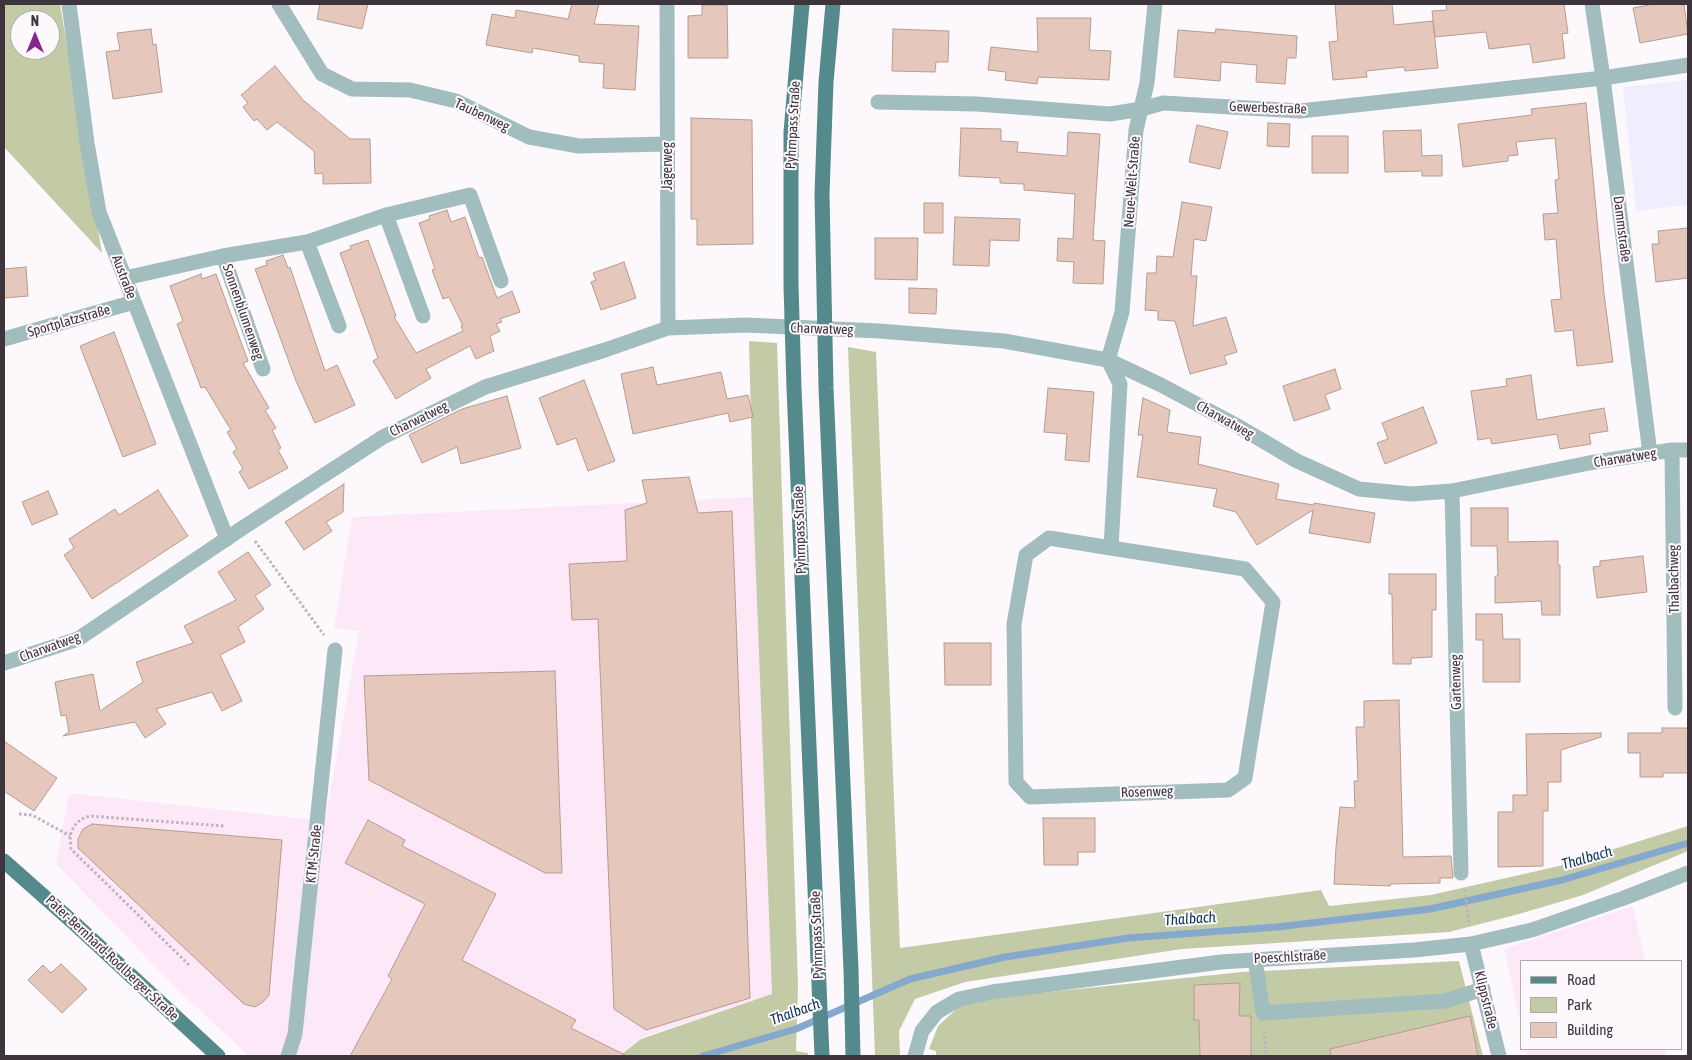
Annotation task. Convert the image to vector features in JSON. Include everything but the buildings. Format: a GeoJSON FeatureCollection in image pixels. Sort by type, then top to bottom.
{"type":"FeatureCollection","features":[{"type":"Feature","properties":{"kind":"main road","name":"Pyhrnpass Straße"},"geometry":{"type":"LineString","coordinates":[[802,4],[790,132],[791,285],[822,1056]]}},
{"type":"Feature","properties":{"kind":"main road"},"geometry":{"type":"LineString","coordinates":[[833,4],[826,82],[822,194],[826,388],[853,1051]]}},
{"type":"Feature","properties":{"kind":"main road","name":"Pater-Bernhard-Rodlberger-Straße"},"geometry":{"type":"LineString","coordinates":[[4,861],[218,1056]]}},
{"type":"Feature","properties":{"kind":"street","name":"Austraße"},"geometry":{"type":"LineString","coordinates":[[69,4],[98,212],[227,539]]}},
{"type":"Feature","properties":{"kind":"street","name":"Taubenweg"},"geometry":{"type":"LineString","coordinates":[[278,4],[322,74],[352,89],[410,90],[456,101],[529,137],[579,146],[668,144]]}},
{"type":"Feature","properties":{"kind":"street","name":"Jägerweg"},"geometry":{"type":"LineString","coordinates":[[667,4],[668,328]]}},
{"type":"Feature","properties":{"kind":"street","name":"Neue-Welt-Straße"},"geometry":{"type":"LineString","coordinates":[[1108,360],[1122,312],[1136,130],[1147,83],[1155,4]]}},
{"type":"Feature","properties":{"kind":"street","name":"Dammstraße"},"geometry":{"type":"LineString","coordinates":[[1592,4],[1650,454]]}},
{"type":"Feature","properties":{"kind":"street","name":"Gewerbestraße"},"geometry":{"type":"LineString","coordinates":[[878,102],[976,104],[1110,114],[1142,109],[1162,103],[1300,111],[1603,78],[1688,65]]}},
{"type":"Feature","properties":{"kind":"street","name":"Sonnenblumenweg"},"geometry":{"type":"LineString","coordinates":[[125,278],[223,256],[307,242],[386,215],[470,195],[501,281]]}},
{"type":"Feature","properties":{"kind":"street"},"geometry":{"type":"LineString","coordinates":[[386,215],[423,316]]}},
{"type":"Feature","properties":{"kind":"street"},"geometry":{"type":"LineString","coordinates":[[307,242],[339,326]]}},
{"type":"Feature","properties":{"kind":"street","name":"Sonnenblumenweg"},"geometry":{"type":"LineString","coordinates":[[223,256],[263,369]]}},
{"type":"Feature","properties":{"kind":"street","name":"Sportplatzstraße"},"geometry":{"type":"LineString","coordinates":[[4,339],[134,302]]}},
{"type":"Feature","properties":{"kind":"street","name":"Charwatweg"},"geometry":{"type":"LineString","coordinates":[[4,663],[78,639],[244,527],[383,437],[485,387],[605,350],[668,328],[746,326],[879,331],[1004,341],[1108,360],[1161,385],[1297,461],[1359,489],[1411,494],[1452,491],[1589,463],[1672,450],[1688,450]]}},
{"type":"Feature","properties":{"kind":"street"},"geometry":{"type":"LineString","coordinates":[[1108,360],[1120,384],[1111,548]]}},
{"type":"Feature","properties":{"kind":"street","name":"Thalbachweg"},"geometry":{"type":"LineString","coordinates":[[1672,450],[1675,708]]}},
{"type":"Feature","properties":{"kind":"street","name":"Gartenweg"},"geometry":{"type":"LineString","coordinates":[[1452,491],[1461,873]]}},
{"type":"Feature","properties":{"kind":"street","name":"Rosenweg"},"geometry":{"type":"LineString","coordinates":[[1049,538],[1111,548],[1244,569],[1273,602],[1244,778],[1228,790],[1030,796],[1016,782],[1014,624],[1026,555],[1049,538]]}},
{"type":"Feature","properties":{"kind":"street","name":"KTM-Straße"},"geometry":{"type":"LineString","coordinates":[[288,1056],[295,1034],[334,650]]}},
{"type":"Feature","properties":{"kind":"street","name":"Poeschlstraße"},"geometry":{"type":"LineString","coordinates":[[915,1056],[922,1031],[937,1012],[959,999],[1001,991],[1221,962],[1414,950],[1471,944],[1532,930],[1624,898],[1688,873]]}},
{"type":"Feature","properties":{"kind":"street","name":"Klippstraße"},"geometry":{"type":"LineString","coordinates":[[1471,944],[1500,1056]]}},
{"type":"Feature","properties":{"kind":"street"},"geometry":{"type":"LineString","coordinates":[[1255,959],[1263,1013],[1445,1001],[1483,989]]}},
{"type":"Feature","properties":{"kind":"path"},"geometry":{"type":"LineString","coordinates":[[244,527],[334,650]]}},
{"type":"Feature","properties":{"kind":"path"},"geometry":{"type":"LineString","coordinates":[[19,814],[32,815],[70,836]]}},
{"type":"Feature","properties":{"kind":"path"},"geometry":{"type":"LineString","coordinates":[[189,965],[71,849],[70,836],[74,826],[81,819],[90,816],[224,826]]}},
{"type":"Feature","properties":{"kind":"path"},"geometry":{"type":"LineString","coordinates":[[1464,890],[1467,914]]}},
{"type":"Feature","properties":{"kind":"path"},"geometry":{"type":"LineString","coordinates":[[1263,1013],[1266,1056]]}},
{"type":"Feature","properties":{"kind":"shaded area"},"geometry":{"type":"Polygon","coordinates":[[[1688,80],[1688,205],[1636,211],[1623,87],[1688,80]]]}},
{"type":"Feature","properties":{"kind":"shaded area"},"geometry":{"type":"Polygon","coordinates":[[[753,497],[772,994],[640,1038],[618,1056],[249,1056],[179,991],[56,864],[69,793],[325,821],[359,631],[334,628],[352,517],[753,497]]]}},
{"type":"Feature","properties":{"kind":"shaded area"},"geometry":{"type":"Polygon","coordinates":[[[1633,906],[1645,960],[1520,960],[1520,1020],[1504,949],[1633,906]]]}},
{"type":"Feature","properties":{"kind":"shaded area"},"geometry":{"type":"Polygon","coordinates":[[[1526,1050],[1665,1050],[1667,1056],[1528,1056],[1526,1050]]]}},
{"type":"Feature","properties":{"kind":"green space"},"geometry":{"type":"Polygon","coordinates":[[[4,4],[60,4],[102,253],[4,147],[4,4]]]}},
{"type":"Feature","properties":{"kind":"green space"},"geometry":{"type":"Polygon","coordinates":[[[749,341],[777,343],[798,986],[796,1051],[808,1053],[808,1056],[619,1056],[641,1039],[772,994],[749,341]]]}},
{"type":"Feature","properties":{"kind":"green space"},"geometry":{"type":"Polygon","coordinates":[[[848,347],[876,352],[900,948],[1321,890],[1329,906],[1431,895],[1559,866],[1688,826],[1688,851],[1583,895],[1449,932],[1182,949],[965,982],[915,999],[899,1031],[900,1056],[875,1056],[848,347]]]}},
{"type":"Feature","properties":{"kind":"green space"},"geometry":{"type":"Polygon","coordinates":[[[1459,961],[1483,1056],[936,1056],[936,1051],[929,1049],[938,1026],[962,1004],[992,998],[1242,972],[1459,961]]]}},
{"type":"Feature","properties":{"kind":"waterway","name":"Thalbach"},"geometry":{"type":"LineString","coordinates":[[703,1056],[796,1029],[910,979],[1005,957],[1128,938],[1277,927],[1430,909],[1562,880],[1688,843]]}}]}
